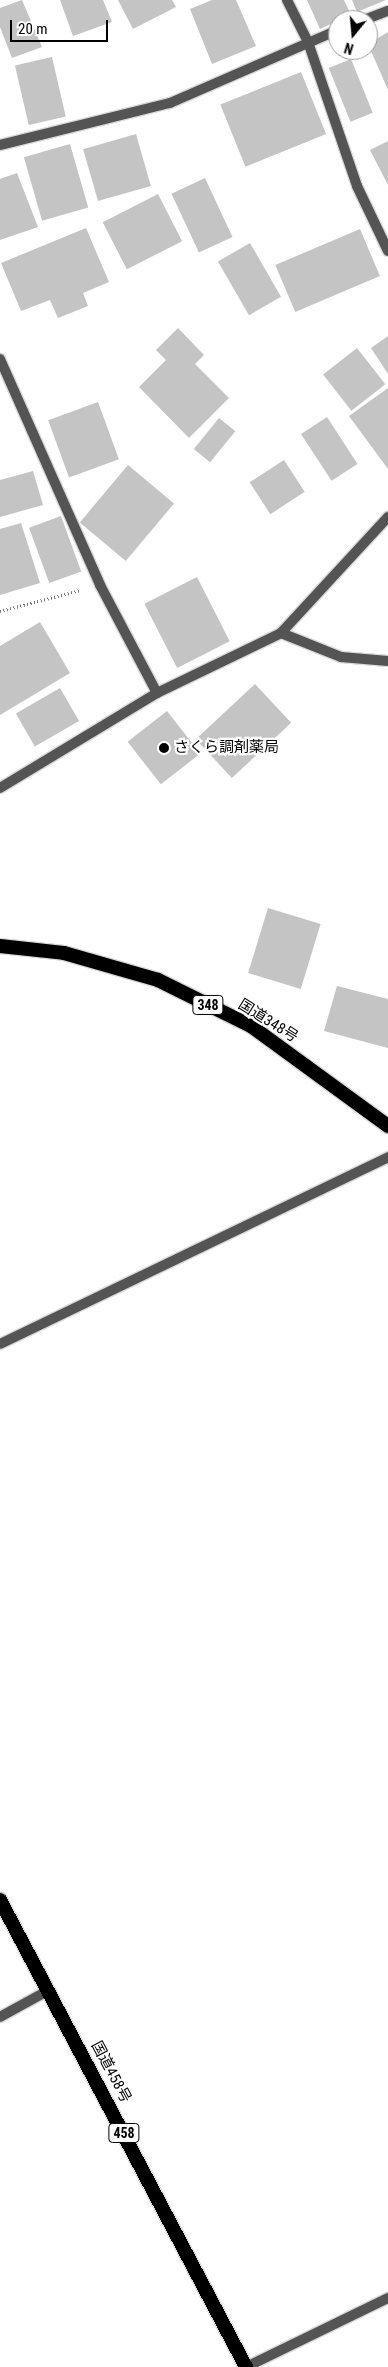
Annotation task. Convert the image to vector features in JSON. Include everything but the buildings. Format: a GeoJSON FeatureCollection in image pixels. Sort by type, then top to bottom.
{"type":"FeatureCollection","features":[{"type":"Feature","properties":{"kind":"highway","name":"国道348号"},"geometry":{"type":"LineString","coordinates":[[0,946],[64,953],[158,980],[251,1026],[388,1126]]}},
{"type":"Feature","properties":{"kind":"highway","name":"国道458号"},"geometry":{"type":"LineString","coordinates":[[0,1900],[246,2367]]}},
{"type":"Feature","properties":{"kind":"lane"},"geometry":{"type":"LineString","coordinates":[[287,0],[308,42],[357,186],[388,251]]}},
{"type":"Feature","properties":{"kind":"lane"},"geometry":{"type":"LineString","coordinates":[[0,145],[170,103],[328,34]]}},
{"type":"Feature","properties":{"kind":"lane"},"geometry":{"type":"LineString","coordinates":[[0,359],[100,585],[157,693]]}},
{"type":"Feature","properties":{"kind":"lane"},"geometry":{"type":"LineString","coordinates":[[0,788],[157,693],[281,633],[388,517]]}},
{"type":"Feature","properties":{"kind":"lane"},"geometry":{"type":"LineString","coordinates":[[281,633],[341,657],[388,661]]}},
{"type":"Feature","properties":{"kind":"lane"},"geometry":{"type":"LineString","coordinates":[[0,1344],[388,1157]]}},
{"type":"Feature","properties":{"kind":"lane"},"geometry":{"type":"LineString","coordinates":[[0,2017],[49,1990]]}},
{"type":"Feature","properties":{"kind":"lane"},"geometry":{"type":"LineString","coordinates":[[246,2367],[388,2298]]}},
{"type":"Feature","properties":{"kind":"path"},"geometry":{"type":"LineString","coordinates":[[0,611],[100,585]]}},
{"type":"Feature","properties":{"kind":"place","name":"さくら調剤薬局"},"geometry":{"type":"Point","coordinates":[164,748]}}]}
